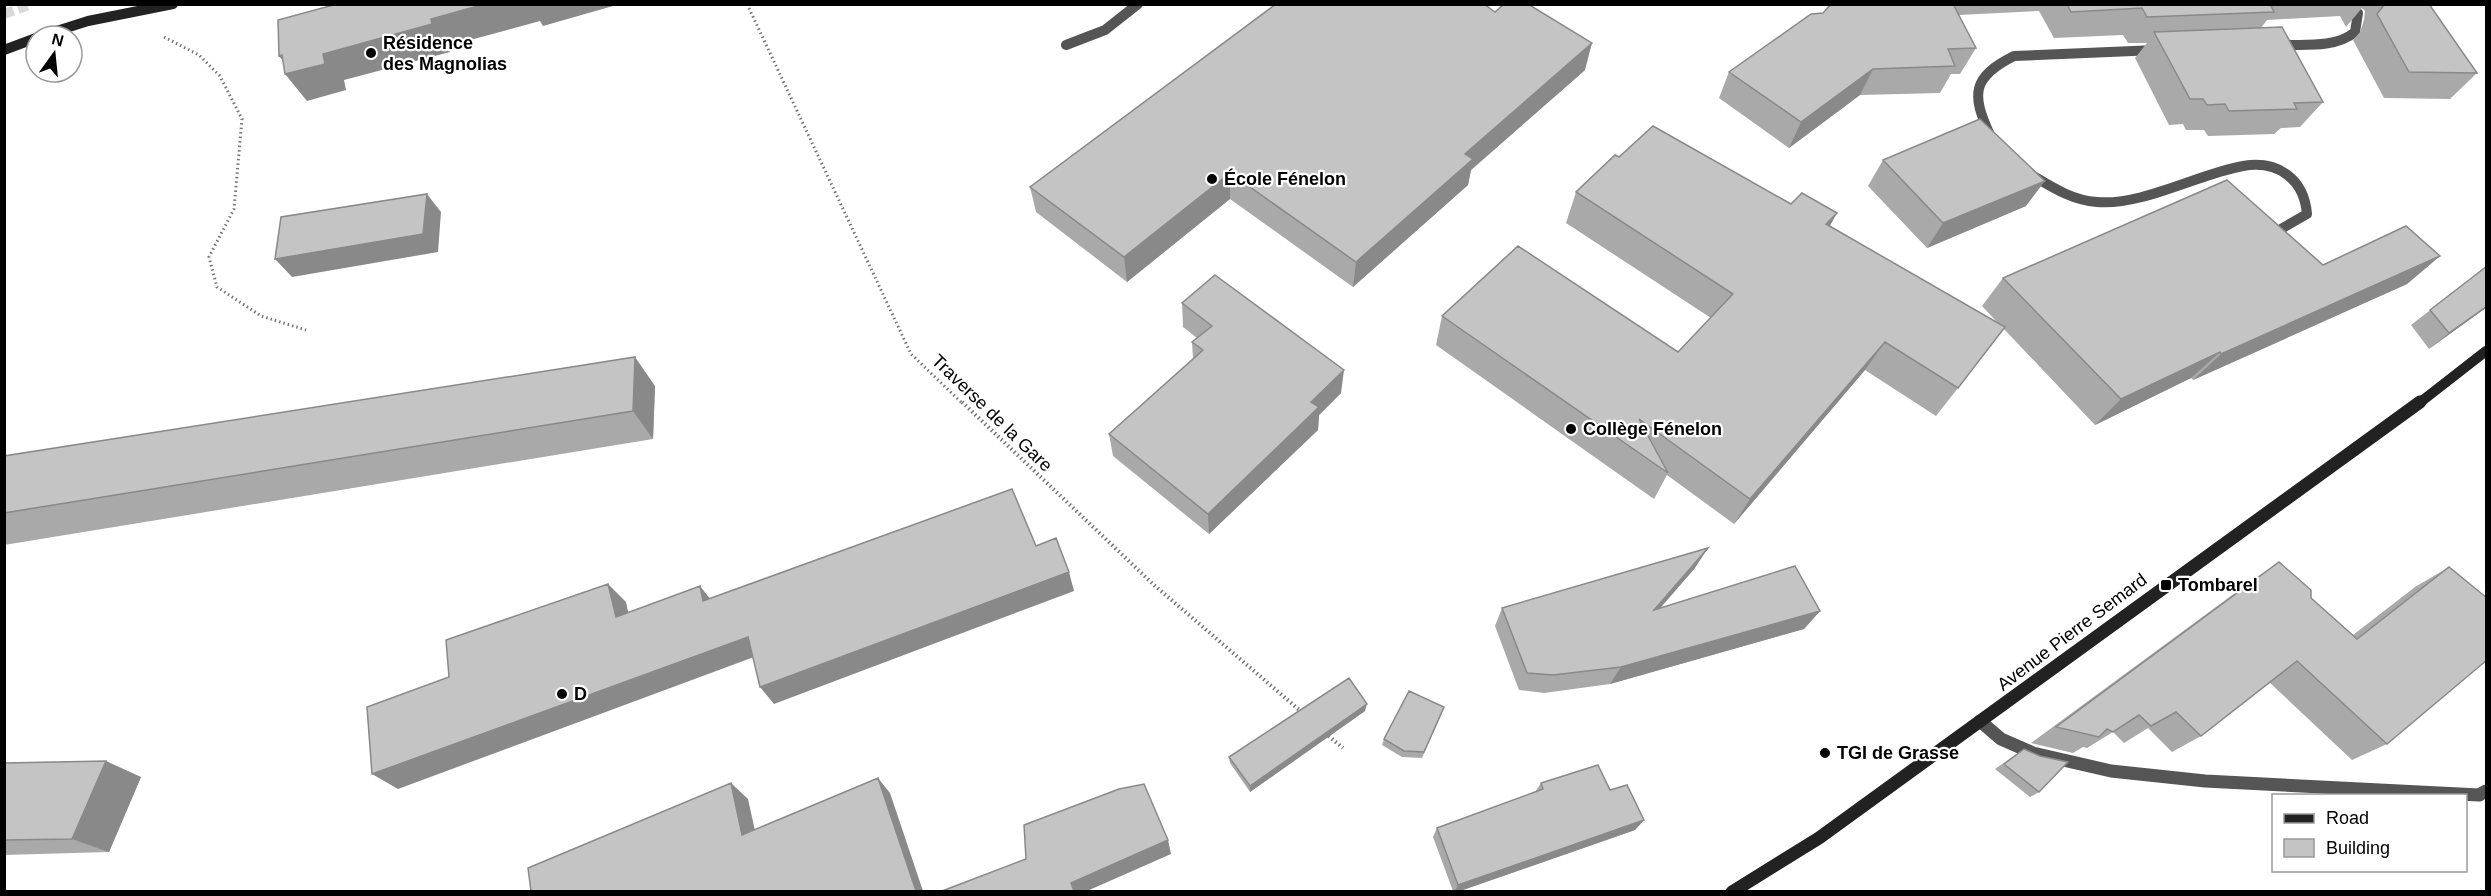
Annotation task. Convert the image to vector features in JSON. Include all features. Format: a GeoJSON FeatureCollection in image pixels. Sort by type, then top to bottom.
{"type":"FeatureCollection","features":[{"type":"Feature","properties":{"kind":"main road"},"geometry":{"type":"LineString","coordinates":[[79,24],[173,4]]}},
{"type":"Feature","properties":{"kind":"main road"},"geometry":{"type":"LineString","coordinates":[[4,50],[24,42]]}},
{"type":"Feature","properties":{"kind":"main road","name":"Avenue Pierre Semard"},"geometry":{"type":"LineString","coordinates":[[1732,891],[1819,838],[2410,410],[2487,351]]}},
{"type":"Feature","properties":{"kind":"street"},"geometry":{"type":"LineString","coordinates":[[1066,45],[1094,38],[1116,25],[1138,4]]}},
{"type":"Feature","properties":{"kind":"street"},"geometry":{"type":"LineString","coordinates":[[2262,45],[2332,42],[2348,39],[2355,32],[2358,13]]}},
{"type":"Feature","properties":{"kind":"street"},"geometry":{"type":"LineString","coordinates":[[1998,147],[1981,118],[1976,97],[1980,80],[1994,65],[2026,55],[2167,49]]}},
{"type":"Feature","properties":{"kind":"street"},"geometry":{"type":"LineString","coordinates":[[2020,167],[2037,180],[2065,195],[2097,202],[2123,201],[2245,166],[2266,167],[2287,175],[2302,186],[2307,200],[2307,214],[2255,243]]}},
{"type":"Feature","properties":{"kind":"street"},"geometry":{"type":"LineString","coordinates":[[1980,721],[2001,739],[2033,753],[2111,771],[2205,780],[2461,794]]}},
{"type":"Feature","properties":{"kind":"street"},"geometry":{"type":"LineString","coordinates":[[2467,794],[2479,795],[2487,791]]}},
{"type":"Feature","properties":{"kind":"path","name":"Traverse de la Gare"},"geometry":{"type":"LineString","coordinates":[[747,4],[911,354],[1154,585],[1307,717]]}},
{"type":"Feature","properties":{"kind":"path"},"geometry":{"type":"LineString","coordinates":[[129,13],[158,34],[199,55],[220,76],[242,119],[234,209],[209,257],[217,287],[261,316],[306,330]]}},
{"type":"Feature","properties":{"kind":"path"},"geometry":{"type":"LineString","coordinates":[[1325,732],[1343,748]]}},
{"type":"Feature","properties":{"kind":"building"},"geometry":{"type":"Polygon","coordinates":[[[337,4],[485,4],[431,19],[432,24],[323,54],[325,64],[285,74],[282,55],[279,56],[278,20],[337,4]]]}},
{"type":"Feature","properties":{"kind":"building"},"geometry":{"type":"Polygon","coordinates":[[[1276,4],[1484,4],[1495,12],[1504,4],[1528,4],[1592,43],[1465,154],[1473,159],[1356,262],[1230,173],[1124,257],[1030,187],[1276,4]]]}},
{"type":"Feature","properties":{"kind":"building"},"geometry":{"type":"Polygon","coordinates":[[[1831,4],[1953,4],[1976,48],[1948,49],[1955,66],[1873,69],[1801,122],[1729,72],[1811,14],[1823,13],[1831,4]]]}},
{"type":"Feature","properties":{"kind":"building"},"geometry":{"type":"Polygon","coordinates":[[[2067,4],[2270,4],[2274,12],[2147,17],[2142,8],[2071,12],[2067,4]]]}},
{"type":"Feature","properties":{"kind":"building"},"geometry":{"type":"Polygon","coordinates":[[[2385,4],[2429,4],[2477,73],[2409,72],[2377,14],[2385,4]]]}},
{"type":"Feature","properties":{"kind":"building"},"geometry":{"type":"Polygon","coordinates":[[[2282,27],[2323,102],[2294,103],[2297,109],[2229,111],[2225,104],[2207,105],[2203,99],[2190,99],[2154,32],[2282,27]]]}},
{"type":"Feature","properties":{"kind":"building"},"geometry":{"type":"Polygon","coordinates":[[[1980,119],[2045,181],[1943,223],[1883,160],[1980,119]]]}},
{"type":"Feature","properties":{"kind":"building","name":"Collège Fénelon"},"geometry":{"type":"Polygon","coordinates":[[[1653,126],[1791,204],[1802,193],[1837,213],[1826,224],[2005,327],[1958,388],[1885,342],[1750,499],[1639,419],[1668,473],[1442,316],[1518,246],[1678,352],[1733,294],[1576,192],[1615,155],[1619,157],[1653,126]]]}},
{"type":"Feature","properties":{"kind":"building"},"geometry":{"type":"Polygon","coordinates":[[[2227,180],[2323,265],[2406,226],[2440,256],[2221,354],[2220,352],[2121,399],[2003,278],[2227,180]]]}},
{"type":"Feature","properties":{"kind":"building"},"geometry":{"type":"Polygon","coordinates":[[[427,194],[423,234],[275,259],[281,217],[427,194]]]}},
{"type":"Feature","properties":{"kind":"building"},"geometry":{"type":"Polygon","coordinates":[[[2487,266],[2487,306],[2449,333],[2430,310],[2487,266]]]}},
{"type":"Feature","properties":{"kind":"building"},"geometry":{"type":"Polygon","coordinates":[[[1215,275],[1344,370],[1311,402],[1319,407],[1208,514],[1109,434],[1203,350],[1192,342],[1212,326],[1182,303],[1215,275]]]}},
{"type":"Feature","properties":{"kind":"building"},"geometry":{"type":"Polygon","coordinates":[[[635,357],[633,411],[4,513],[4,456],[635,357]]]}},
{"type":"Feature","properties":{"kind":"building"},"geometry":{"type":"Polygon","coordinates":[[[1012,489],[1036,546],[1056,538],[1069,572],[760,687],[748,637],[372,774],[367,707],[449,677],[446,640],[608,584],[616,617],[700,586],[703,601],[1012,489]]]}},
{"type":"Feature","properties":{"kind":"building"},"geometry":{"type":"Polygon","coordinates":[[[1708,548],[1654,610],[1795,566],[1820,611],[1621,667],[1553,675],[1527,673],[1502,608],[1708,548]]]}},
{"type":"Feature","properties":{"kind":"building"},"geometry":{"type":"Polygon","coordinates":[[[2279,562],[2311,590],[2311,598],[2357,639],[2449,567],[2487,598],[2487,660],[2387,744],[2297,661],[2201,736],[2176,712],[2151,726],[2139,715],[2113,732],[2107,729],[2099,737],[2056,727],[2279,562]]]}},
{"type":"Feature","properties":{"kind":"building"},"geometry":{"type":"Polygon","coordinates":[[[1349,678],[1367,704],[1250,786],[1229,757],[1349,678]]]}},
{"type":"Feature","properties":{"kind":"building"},"geometry":{"type":"Polygon","coordinates":[[[1409,691],[1444,707],[1424,752],[1404,751],[1384,739],[1409,691]]]}},
{"type":"Feature","properties":{"kind":"building"},"geometry":{"type":"Polygon","coordinates":[[[2024,749],[2040,756],[2068,762],[2039,792],[2004,764],[2024,749]]]}},
{"type":"Feature","properties":{"kind":"building"},"geometry":{"type":"Polygon","coordinates":[[[106,761],[72,839],[4,840],[4,763],[106,761]]]}},
{"type":"Feature","properties":{"kind":"building"},"geometry":{"type":"Polygon","coordinates":[[[1598,765],[1610,790],[1627,785],[1644,820],[1458,885],[1437,828],[1543,789],[1541,783],[1598,765]]]}},
{"type":"Feature","properties":{"kind":"building"},"geometry":{"type":"Polygon","coordinates":[[[878,778],[916,891],[531,891],[528,868],[731,783],[742,835],[878,778]]]}},
{"type":"Feature","properties":{"kind":"building"},"geometry":{"type":"Polygon","coordinates":[[[1144,784],[1168,840],[1071,883],[1074,891],[942,891],[1026,859],[1024,825],[1119,789],[1144,784]]]}},
{"type":"Feature","properties":{"kind":"tunnel"},"geometry":{"type":"LineString","coordinates":[[4,14],[32,4]]}},
{"type":"Feature","properties":{"kind":"place","name":"Résidence des Magnolias"},"geometry":{"type":"Point","coordinates":[371,53]}},
{"type":"Feature","properties":{"kind":"place","name":"École Fénelon"},"geometry":{"type":"Point","coordinates":[1212,179]}},
{"type":"Feature","properties":{"kind":"place","name":"Collège Fénelon"},"geometry":{"type":"Point","coordinates":[1571,429]}},
{"type":"Feature","properties":{"kind":"place","name":"Tombarel"},"geometry":{"type":"Point","coordinates":[2166,585]}},
{"type":"Feature","properties":{"kind":"place","name":"D"},"geometry":{"type":"Point","coordinates":[562,694]}},
{"type":"Feature","properties":{"kind":"place","name":"TGI de Grasse"},"geometry":{"type":"Point","coordinates":[1825,753]}}]}
